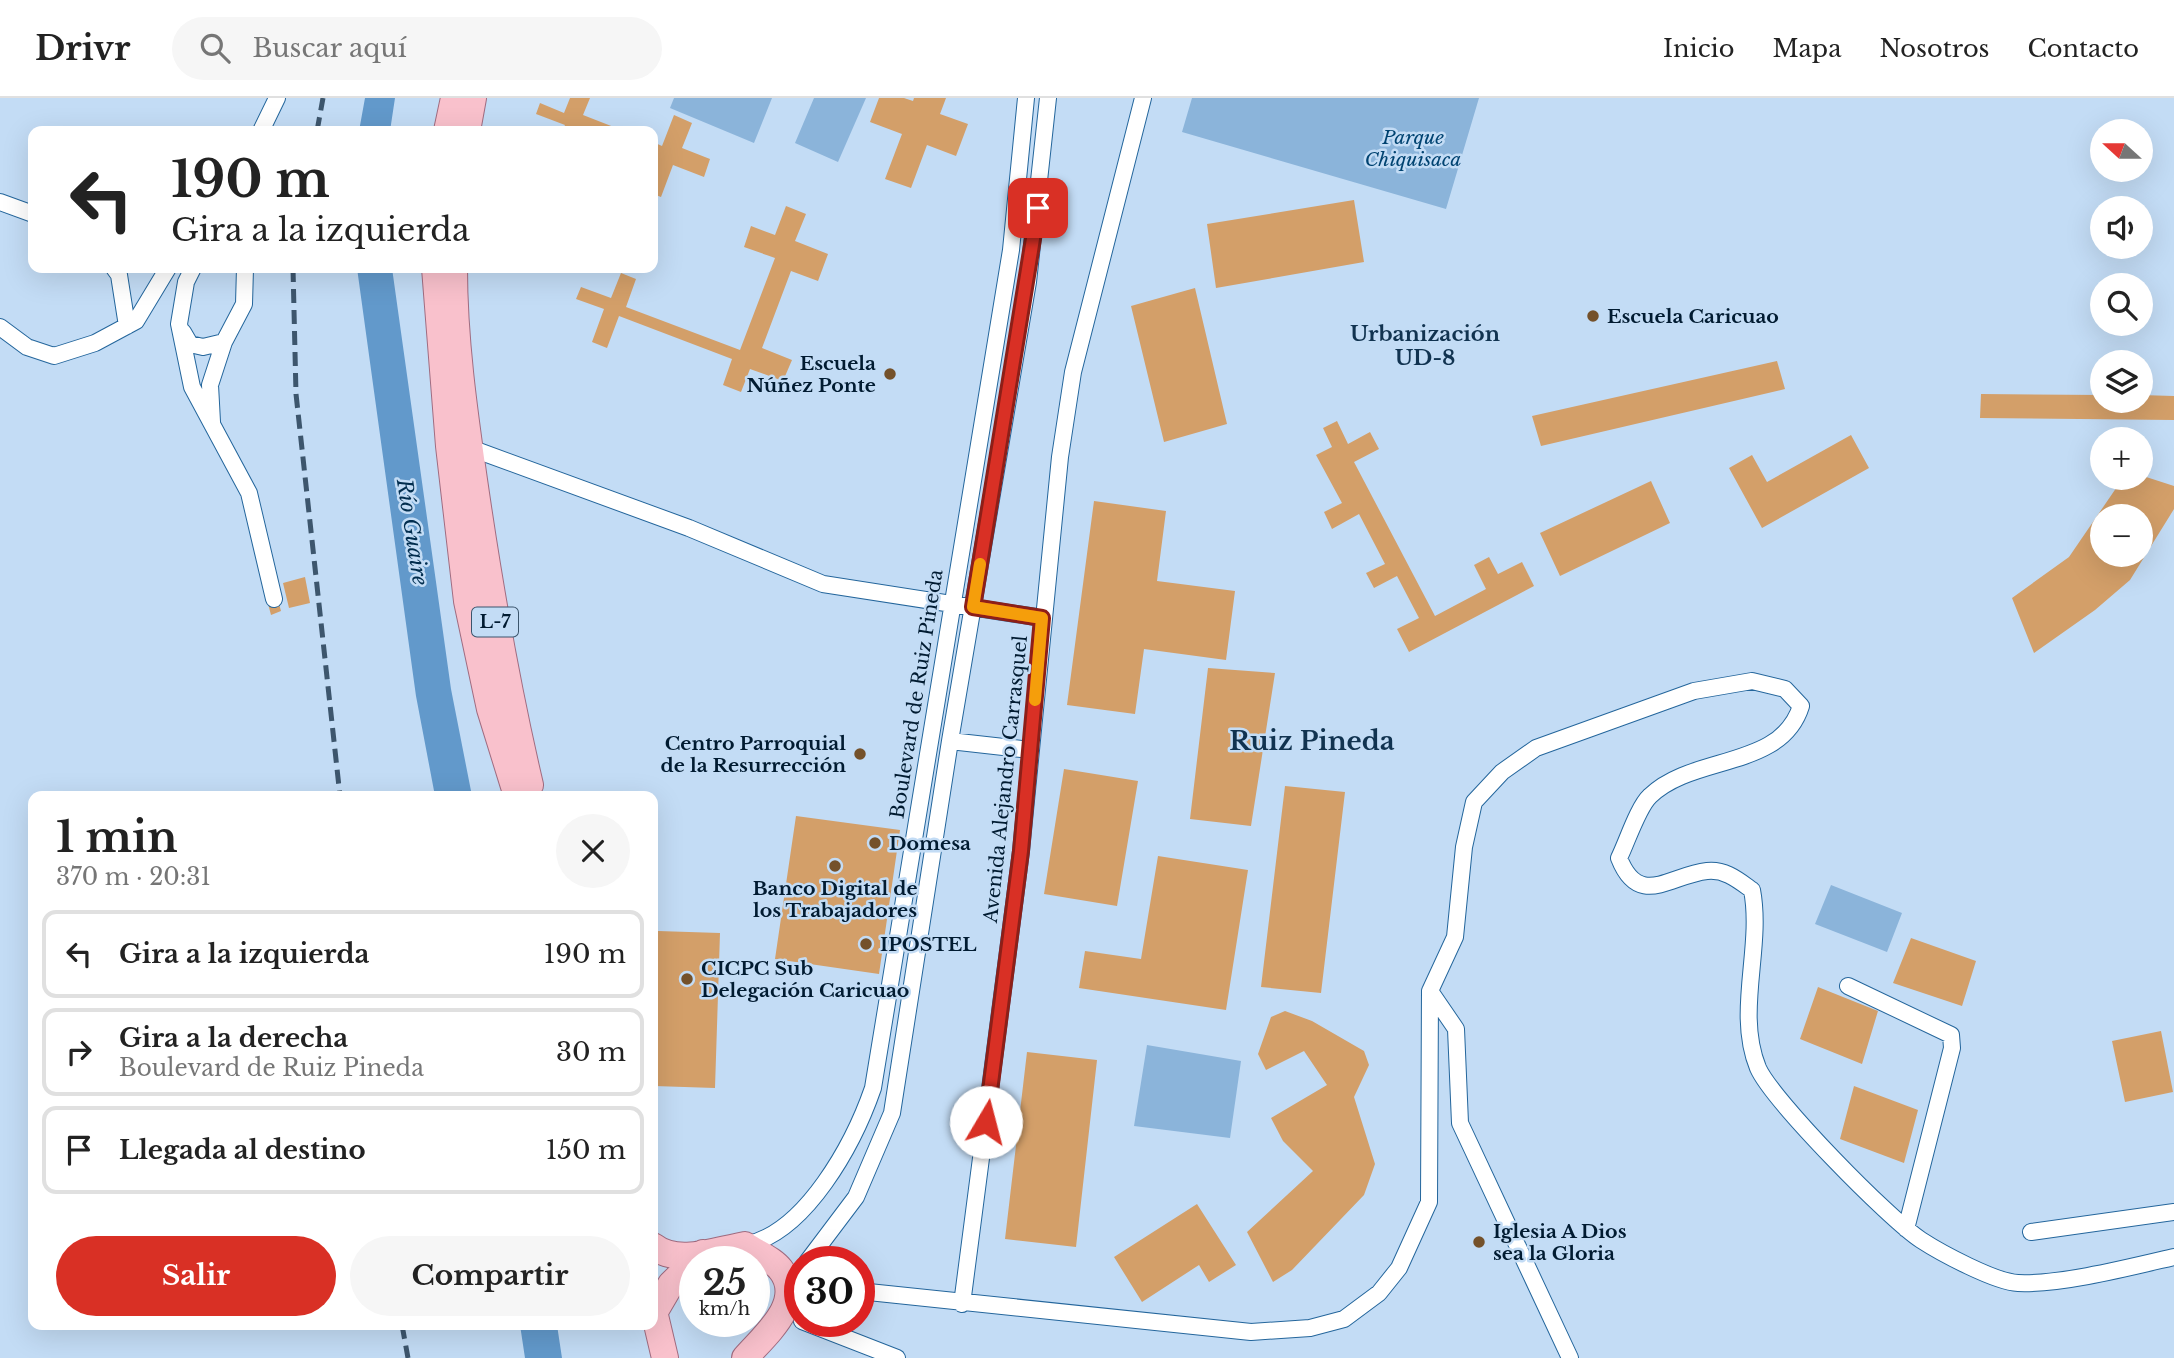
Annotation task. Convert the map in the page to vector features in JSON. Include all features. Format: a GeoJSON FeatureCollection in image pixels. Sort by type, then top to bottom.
{"type":"FeatureCollection","features":[{"type":"Feature","properties":{"kind":"main road"},"geometry":{"type":"LineString","coordinates":[[448,126],[454,98]]}},
{"type":"Feature","properties":{"kind":"main road"},"geometry":{"type":"LineString","coordinates":[[468,126],[473,98]]}},
{"type":"Feature","properties":{"kind":"main road","name":"L-7"},"geometry":{"type":"LineString","coordinates":[[436,273],[459,446],[474,639],[490,709],[515,791]]}},
{"type":"Feature","properties":{"kind":"main road","name":"L-7"},"geometry":{"type":"LineString","coordinates":[[454,273],[459,446],[531,791]]}},
{"type":"Feature","properties":{"kind":"main road"},"geometry":{"type":"LineString","coordinates":[[739,1246],[744,1245],[784,1271]]}},
{"type":"Feature","properties":{"kind":"main road"},"geometry":{"type":"LineString","coordinates":[[658,1250],[679,1256]]}},
{"type":"Feature","properties":{"kind":"main road"},"geometry":{"type":"LineString","coordinates":[[658,1303],[679,1276]]}},
{"type":"Feature","properties":{"kind":"main road"},"geometry":{"type":"LineString","coordinates":[[745,1358],[784,1328]]}},
{"type":"Feature","properties":{"kind":"main road"},"geometry":{"type":"LineString","coordinates":[[658,1330],[665,1358]]}},
{"type":"Feature","properties":{"kind":"street"},"geometry":{"type":"LineString","coordinates":[[263,126],[277,98]]}},
{"type":"Feature","properties":{"kind":"street","name":"Boulevard de Ruiz Pineda"},"geometry":{"type":"LineString","coordinates":[[744,1245],[762,1242],[778,1231],[817,1192],[853,1134],[873,1088],[1012,250],[1026,98]]}},
{"type":"Feature","properties":{"kind":"street"},"geometry":{"type":"LineString","coordinates":[[819,1246],[856,1197],[880,1149],[892,1113],[950,741],[1028,282],[1048,98]]}},
{"type":"Feature","properties":{"kind":"street","name":"Avenida Alejandro Carrasquel"},"geometry":{"type":"LineString","coordinates":[[961,1304],[1005,979],[1059,457],[1073,372],[1143,98]]}},
{"type":"Feature","properties":{"kind":"street"},"geometry":{"type":"LineString","coordinates":[[0,202],[28,212]]}},
{"type":"Feature","properties":{"kind":"street"},"geometry":{"type":"LineString","coordinates":[[118,273],[127,326]]}},
{"type":"Feature","properties":{"kind":"street"},"geometry":{"type":"LineString","coordinates":[[0,327],[27,347],[54,356],[96,343],[136,321],[148,306],[165,273]]}},
{"type":"Feature","properties":{"kind":"street"},"geometry":{"type":"LineString","coordinates":[[190,273],[186,282],[179,324],[192,387],[249,493],[274,599]]}},
{"type":"Feature","properties":{"kind":"street"},"geometry":{"type":"LineString","coordinates":[[213,428],[210,385],[223,342],[244,304],[246,273]]}},
{"type":"Feature","properties":{"kind":"street"},"geometry":{"type":"LineString","coordinates":[[179,324],[190,344],[203,347],[223,342]]}},
{"type":"Feature","properties":{"kind":"street"},"geometry":{"type":"LineString","coordinates":[[459,446],[689,528],[824,584],[1042,618]]}},
{"type":"Feature","properties":{"kind":"street"},"geometry":{"type":"LineString","coordinates":[[875,1293],[1251,1332],[1310,1328],[1344,1319],[1379,1293],[1399,1268],[1429,1202],[1430,991],[1455,937],[1464,846],[1474,802],[1502,772],[1536,748],[1695,691],[1752,681],[1784,689],[1801,706],[1796,722],[1775,744],[1678,777],[1649,797],[1619,858],[1626,876],[1639,885],[1657,886],[1708,871],[1730,874],[1752,890],[1757,914],[1749,1029],[1758,1068],[1777,1097],[1906,1229],[1922,1241],[2015,1283],[2044,1281],[2174,1257]]}},
{"type":"Feature","properties":{"kind":"street"},"geometry":{"type":"LineString","coordinates":[[950,741],[1030,750]]}},
{"type":"Feature","properties":{"kind":"street"},"geometry":{"type":"LineString","coordinates":[[1848,986],[1951,1035],[1952,1048],[1906,1229]]}},
{"type":"Feature","properties":{"kind":"street"},"geometry":{"type":"LineString","coordinates":[[1430,991],[1456,1029],[1460,1123],[1570,1358]]}},
{"type":"Feature","properties":{"kind":"street"},"geometry":{"type":"LineString","coordinates":[[2031,1232],[2174,1212]]}},
{"type":"Feature","properties":{"kind":"street"},"geometry":{"type":"LineString","coordinates":[[842,1337],[897,1358]]}},
{"type":"Feature","properties":{"kind":"green space"},"geometry":{"type":"Polygon","coordinates":[[[674,98],[772,98],[754,143],[670,108],[674,98]]]}},
{"type":"Feature","properties":{"kind":"green space"},"geometry":{"type":"Polygon","coordinates":[[[814,98],[866,98],[838,162],[795,143],[814,98]]]}},
{"type":"Feature","properties":{"kind":"green space","name":"Parque Chiquisaca"},"geometry":{"type":"Polygon","coordinates":[[[1192,98],[1479,98],[1446,209],[1182,132],[1192,98]]]}},
{"type":"Feature","properties":{"kind":"green space"},"geometry":{"type":"Polygon","coordinates":[[[1831,885],[1902,913],[1887,952],[1815,924],[1831,885]]]}},
{"type":"Feature","properties":{"kind":"green space"},"geometry":{"type":"Polygon","coordinates":[[[1147,1045],[1241,1061],[1230,1138],[1134,1126],[1147,1045]]]}},
{"type":"Feature","properties":{"kind":"water"},"geometry":{"type":"Polygon","coordinates":[[[365,98],[395,98],[391,126],[360,126],[365,98]]]}},
{"type":"Feature","properties":{"kind":"water","name":"Río Guaire"},"geometry":{"type":"Polygon","coordinates":[[[358,273],[393,273],[451,689],[471,791],[434,791],[416,696],[358,273]]]}},
{"type":"Feature","properties":{"kind":"water"},"geometry":{"type":"Polygon","coordinates":[[[521,1330],[558,1330],[562,1358],[525,1358],[521,1330]]]}},
{"type":"Feature","properties":{"kind":"building"},"geometry":{"type":"Polygon","coordinates":[[[570,98],[590,98],[583,115],[611,126],[564,126],[536,114],[540,103],[564,113],[570,98]]]}},
{"type":"Feature","properties":{"kind":"building"},"geometry":{"type":"Polygon","coordinates":[[[879,98],[904,98],[913,101],[914,98],[946,98],[940,114],[968,124],[956,156],[927,145],[911,188],[885,179],[902,134],[870,122],[879,98]]]}},
{"type":"Feature","properties":{"kind":"building"},"geometry":{"type":"Polygon","coordinates":[[[674,115],[692,123],[682,148],[710,159],[704,177],[673,165],[661,197],[658,196],[658,144],[662,146],[674,115]]]}},
{"type":"Feature","properties":{"kind":"building"},"geometry":{"type":"Polygon","coordinates":[[[1354,200],[1364,262],[1216,288],[1207,224],[1354,200]]]}},
{"type":"Feature","properties":{"kind":"building"},"geometry":{"type":"Polygon","coordinates":[[[786,206],[806,214],[795,241],[828,254],[818,281],[791,271],[762,348],[792,360],[783,381],[750,369],[741,392],[723,385],[732,359],[619,316],[607,348],[592,342],[604,309],[576,299],[581,287],[611,298],[621,273],[636,279],[626,307],[740,350],[775,258],[744,247],[751,226],[775,235],[786,206]]]}},
{"type":"Feature","properties":{"kind":"building"},"geometry":{"type":"Polygon","coordinates":[[[1195,288],[1227,424],[1164,442],[1131,306],[1195,288]]]}},
{"type":"Feature","properties":{"kind":"building"},"geometry":{"type":"Polygon","coordinates":[[[1777,361],[1785,389],[1541,446],[1532,416],[1777,361]]]}},
{"type":"Feature","properties":{"kind":"building"},"geometry":{"type":"Polygon","coordinates":[[[1981,394],[2090,395],[2090,413],[2153,413],[2153,395],[2174,396],[2174,420],[1980,418],[1981,394]]]}},
{"type":"Feature","properties":{"kind":"building"},"geometry":{"type":"Polygon","coordinates":[[[1337,421],[1348,444],[1370,432],[1379,449],[1354,462],[1435,616],[1486,589],[1474,565],[1489,557],[1498,574],[1522,562],[1534,586],[1409,652],[1397,629],[1419,618],[1397,576],[1374,588],[1366,573],[1385,564],[1359,514],[1332,529],[1324,512],[1342,503],[1316,455],[1332,447],[1323,428],[1337,421]]]}},
{"type":"Feature","properties":{"kind":"building"},"geometry":{"type":"Polygon","coordinates":[[[1851,435],[1869,468],[1762,528],[1729,468],[1752,455],[1767,482],[1851,435]]]}},
{"type":"Feature","properties":{"kind":"building"},"geometry":{"type":"Polygon","coordinates":[[[2153,479],[2174,486],[2174,509],[2153,543],[2153,504],[2105,504],[2115,490],[2153,490],[2153,479]]]}},
{"type":"Feature","properties":{"kind":"building"},"geometry":{"type":"Polygon","coordinates":[[[1651,481],[1670,523],[1560,576],[1540,533],[1651,481]]]}},
{"type":"Feature","properties":{"kind":"building"},"geometry":{"type":"Polygon","coordinates":[[[1094,501],[1166,511],[1157,581],[1235,591],[1226,660],[1144,649],[1135,714],[1067,705],[1094,501]]]}},
{"type":"Feature","properties":{"kind":"building"},"geometry":{"type":"Polygon","coordinates":[[[2090,526],[2090,567],[2138,567],[2130,580],[2095,610],[2034,653],[2012,598],[2069,557],[2090,526]]]}},
{"type":"Feature","properties":{"kind":"building"},"geometry":{"type":"Polygon","coordinates":[[[305,577],[310,603],[289,608],[283,583],[305,577]]]}},
{"type":"Feature","properties":{"kind":"building"},"geometry":{"type":"Polygon","coordinates":[[[276,593],[281,611],[271,615],[266,596],[276,593]]]}},
{"type":"Feature","properties":{"kind":"building"},"geometry":{"type":"Polygon","coordinates":[[[1208,668],[1275,673],[1251,826],[1190,819],[1208,668]]]}},
{"type":"Feature","properties":{"kind":"building"},"geometry":{"type":"Polygon","coordinates":[[[1064,769],[1138,781],[1117,906],[1044,894],[1064,769]]]}},
{"type":"Feature","properties":{"kind":"building"},"geometry":{"type":"Polygon","coordinates":[[[1285,786],[1345,792],[1321,993],[1261,987],[1285,786]]]}},
{"type":"Feature","properties":{"kind":"building"},"geometry":{"type":"Polygon","coordinates":[[[796,816],[900,830],[879,974],[775,959],[796,816]]]}},
{"type":"Feature","properties":{"kind":"building"},"geometry":{"type":"Polygon","coordinates":[[[1158,856],[1248,870],[1226,1010],[1079,988],[1085,951],[1141,959],[1158,856]]]}},
{"type":"Feature","properties":{"kind":"building","name":"CICPC Sub Delegación Caricuao"},"geometry":{"type":"Polygon","coordinates":[[[658,931],[720,933],[715,1088],[658,1086],[658,931]]]}},
{"type":"Feature","properties":{"kind":"building"},"geometry":{"type":"Polygon","coordinates":[[[1911,938],[1976,961],[1962,1006],[1893,983],[1911,938]]]}},
{"type":"Feature","properties":{"kind":"building"},"geometry":{"type":"Polygon","coordinates":[[[1818,987],[1878,1011],[1862,1064],[1800,1039],[1818,987]]]}},
{"type":"Feature","properties":{"kind":"building"},"geometry":{"type":"Polygon","coordinates":[[[1285,1011],[1312,1021],[1364,1051],[1369,1065],[1354,1097],[1375,1164],[1364,1195],[1292,1270],[1273,1282],[1247,1232],[1313,1171],[1283,1141],[1271,1118],[1327,1085],[1304,1051],[1266,1070],[1258,1054],[1271,1017],[1285,1011]]]}},
{"type":"Feature","properties":{"kind":"building"},"geometry":{"type":"Polygon","coordinates":[[[2161,1031],[2173,1092],[2125,1102],[2112,1041],[2161,1031]]]}},
{"type":"Feature","properties":{"kind":"building"},"geometry":{"type":"Polygon","coordinates":[[[1027,1052],[1097,1060],[1076,1247],[1005,1239],[1027,1052]]]}},
{"type":"Feature","properties":{"kind":"building"},"geometry":{"type":"Polygon","coordinates":[[[1854,1086],[1918,1110],[1904,1163],[1840,1139],[1854,1086]]]}},
{"type":"Feature","properties":{"kind":"building"},"geometry":{"type":"Polygon","coordinates":[[[1197,1204],[1236,1265],[1209,1282],[1199,1265],[1142,1302],[1114,1257],[1197,1204]]]}},
{"type":"Feature","properties":{"kind":"railway"},"geometry":{"type":"LineString","coordinates":[[318,126],[323,98]]}},
{"type":"Feature","properties":{"kind":"railway"},"geometry":{"type":"LineString","coordinates":[[293,273],[296,394],[339,791]]}},
{"type":"Feature","properties":{"kind":"railway"},"geometry":{"type":"LineString","coordinates":[[403,1330],[408,1358]]}},
{"type":"Feature","properties":{"kind":"slow traffic"},"geometry":{"type":"LineString","coordinates":[[980,564],[973,607],[1042,618],[1035,700]]}},
{"type":"Feature","properties":{"kind":"place","name":"Escuela Caricuao"},"geometry":{"type":"Point","coordinates":[1593,316]}},
{"type":"Feature","properties":{"kind":"place","name":"Escuela Núñez Ponte"},"geometry":{"type":"Point","coordinates":[890,374]}},
{"type":"Feature","properties":{"kind":"place","name":"Centro Parroquial de la Resurrección"},"geometry":{"type":"Point","coordinates":[860,754]}},
{"type":"Feature","properties":{"kind":"place","name":"Domesa"},"geometry":{"type":"Point","coordinates":[875,843]}},
{"type":"Feature","properties":{"kind":"place","name":"Banco Digital de los Trabajadores"},"geometry":{"type":"Point","coordinates":[835,866]}},
{"type":"Feature","properties":{"kind":"place","name":"IPOSTEL"},"geometry":{"type":"Point","coordinates":[866,944]}},
{"type":"Feature","properties":{"kind":"place","name":"CICPC Sub Delegación Caricuao"},"geometry":{"type":"Point","coordinates":[687,979]}},
{"type":"Feature","properties":{"kind":"place","name":"Iglesia A Dios sea la Gloria"},"geometry":{"type":"Point","coordinates":[1479,1242]}},
{"type":"Feature","properties":{"kind":"district","name":"Urbanización UD-8"},"geometry":{"type":"Point","coordinates":[1425,346]}},
{"type":"Feature","properties":{"kind":"district","name":"Ruiz Pineda"},"geometry":{"type":"Point","coordinates":[1312,741]}},
{"type":"Feature","properties":{"kind":"route"},"geometry":{"type":"LineString","coordinates":[[986,1122],[1021,851],[1042,618],[973,607],[1038,208]]}}]}
